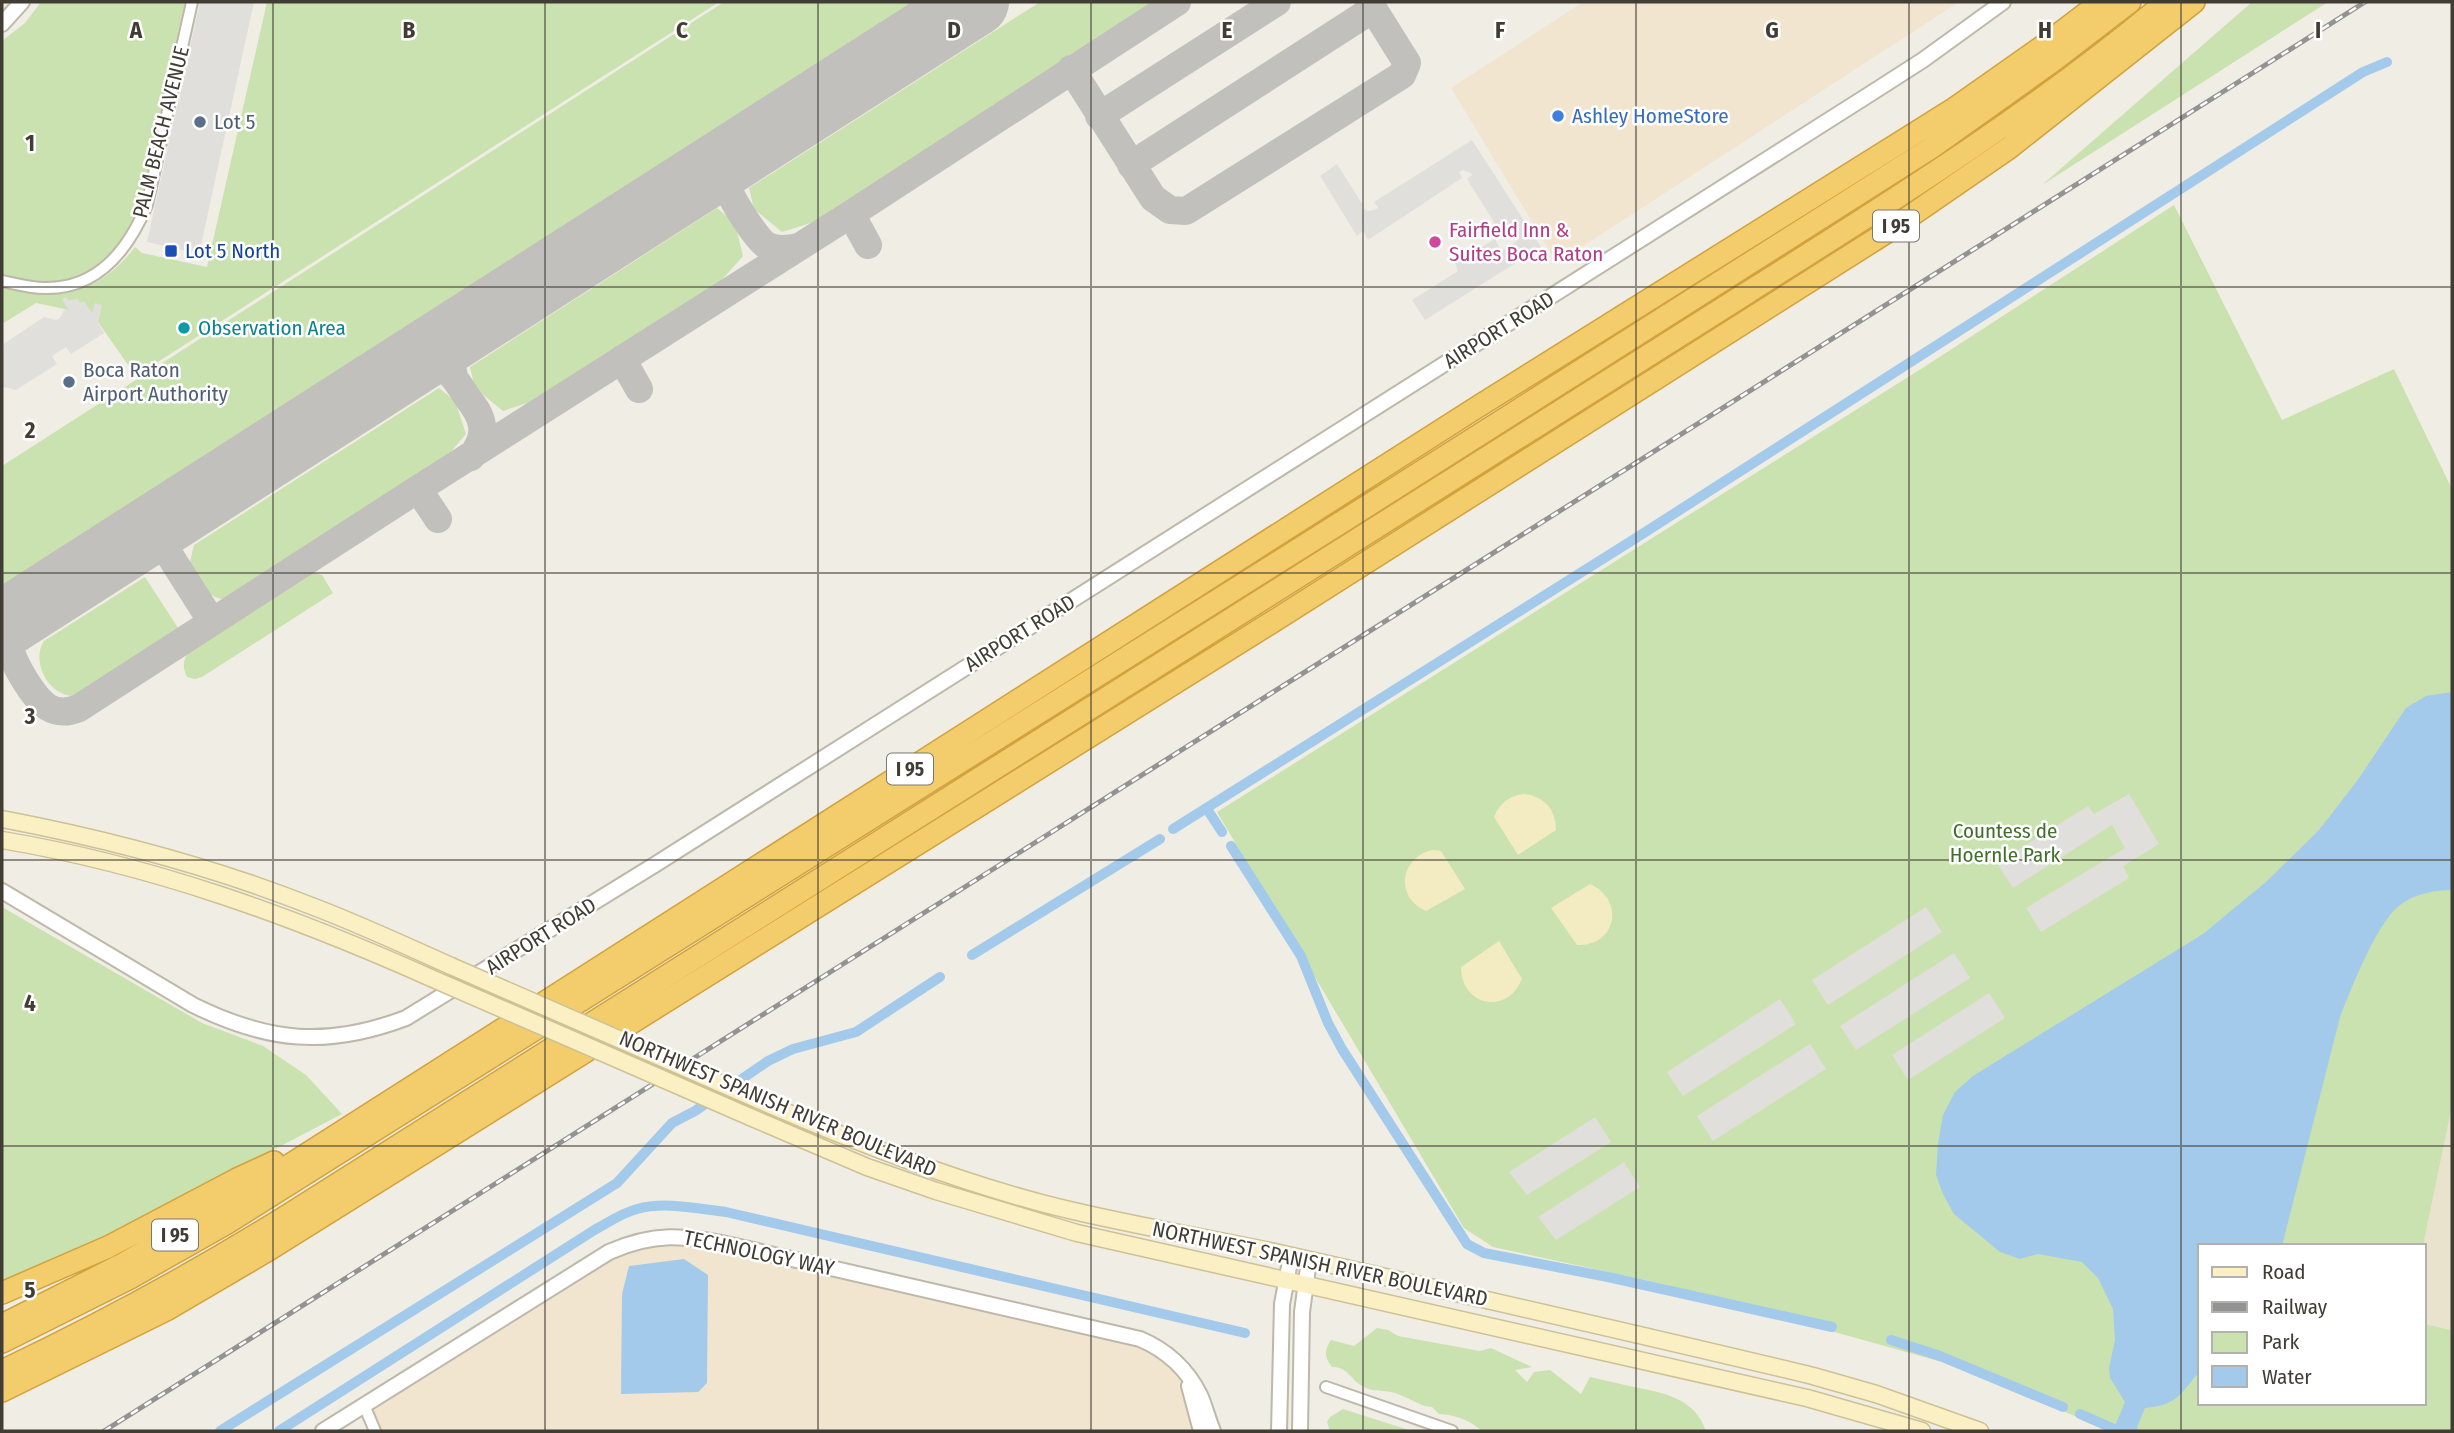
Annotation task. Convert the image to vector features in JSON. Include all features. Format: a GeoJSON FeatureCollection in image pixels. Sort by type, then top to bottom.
{"type":"FeatureCollection","features":[{"type":"Feature","properties":{"kind":"highway","name":"I 95"},"geometry":{"type":"LineString","coordinates":[[2,1325],[186,1229],[340,1132],[1479,406],[1952,110],[2101,2]]}},
{"type":"Feature","properties":{"kind":"highway"},"geometry":{"type":"LineString","coordinates":[[2,1342],[130,1278],[258,1204],[1345,520],[1931,148],[2043,69],[2130,2]]}},
{"type":"Feature","properties":{"kind":"highway"},"geometry":{"type":"LineString","coordinates":[[2,1371],[109,1318],[239,1246],[1923,182],[2091,64],[2166,2]]}},
{"type":"Feature","properties":{"kind":"highway","name":"I 95"},"geometry":{"type":"LineString","coordinates":[[2,1391],[167,1308],[265,1252],[1269,624],[1887,232],[2009,149],[2194,2]]}},
{"type":"Feature","properties":{"kind":"highway"},"geometry":{"type":"LineString","coordinates":[[1345,520],[1479,406]]}},
{"type":"Feature","properties":{"kind":"highway"},"geometry":{"type":"LineString","coordinates":[[1133,680],[1269,624]]}},
{"type":"Feature","properties":{"kind":"highway"},"geometry":{"type":"LineString","coordinates":[[2,1293],[107,1247],[237,1179],[340,1132]]}},
{"type":"Feature","properties":{"kind":"main road","name":"NORTHWEST SPANISH RIVER BOULEVARD"},"geometry":{"type":"LineString","coordinates":[[2,819],[99,839],[218,873],[310,905],[903,1160],[1009,1194],[1115,1221],[1291,1256],[1678,1343],[1840,1383],[1980,1431]]}},
{"type":"Feature","properties":{"kind":"main road","name":"NORTHWEST SPANISH RIVER BOULEVARD"},"geometry":{"type":"LineString","coordinates":[[2,840],[118,863],[225,895],[329,933],[867,1167],[1004,1213],[1117,1243],[1851,1409],[1922,1431]]}},
{"type":"Feature","properties":{"kind":"main road"},"geometry":{"type":"LineString","coordinates":[[1834,1405],[1840,1383]]}},
{"type":"Feature","properties":{"kind":"main road"},"geometry":{"type":"LineString","coordinates":[[1851,1409],[1856,1388]]}},
{"type":"Feature","properties":{"kind":"street"},"geometry":{"type":"LineString","coordinates":[[2,24],[22,2]]}},
{"type":"Feature","properties":{"kind":"street","name":"PALM BEACH AVENUE"},"geometry":{"type":"LineString","coordinates":[[2,281],[44,288],[68,286],[95,275],[119,255],[135,233],[147,205],[192,2]]}},
{"type":"Feature","properties":{"kind":"street","name":"AIRPORT ROAD"},"geometry":{"type":"LineString","coordinates":[[2,891],[193,1005],[251,1029],[297,1037],[340,1036],[383,1026],[406,1017],[656,864],[1870,94],[1923,60],[2003,2]]}},
{"type":"Feature","properties":{"kind":"street","name":"TECHNOLOGY WAY"},"geometry":{"type":"LineString","coordinates":[[323,1431],[609,1252],[637,1241],[670,1236],[692,1237],[731,1245],[1131,1337],[1165,1352],[1186,1374],[1200,1395],[1213,1431]]}},
{"type":"Feature","properties":{"kind":"street"},"geometry":{"type":"LineString","coordinates":[[1279,1431],[1282,1312],[1291,1256]]}},
{"type":"Feature","properties":{"kind":"street"},"geometry":{"type":"LineString","coordinates":[[1300,1431],[1302,1312],[1309,1260]]}},
{"type":"Feature","properties":{"kind":"street"},"geometry":{"type":"LineString","coordinates":[[1186,1374],[1201,1431]]}},
{"type":"Feature","properties":{"kind":"street"},"geometry":{"type":"LineString","coordinates":[[1326,1387],[1452,1431]]}},
{"type":"Feature","properties":{"kind":"street"},"geometry":{"type":"LineString","coordinates":[[364,1405],[375,1431]]}},
{"type":"Feature","properties":{"kind":"shaded area","name":"Lot 5"},"geometry":{"type":"Polygon","coordinates":[[[200,2],[254,2],[199,254],[147,242],[200,2]]]}},
{"type":"Feature","properties":{"kind":"shaded area"},"geometry":{"type":"Polygon","coordinates":[[[1583,2],[1959,2],[1557,263],[1451,88],[1583,2]]]}},
{"type":"Feature","properties":{"kind":"shaded area"},"geometry":{"type":"Polygon","coordinates":[[[1472,140],[1541,247],[1425,320],[1412,300],[1458,271],[1455,263],[1495,239],[1501,251],[1520,239],[1512,226],[1500,232],[1467,179],[1473,174],[1463,170],[1459,172],[1462,178],[1368,240],[1363,231],[1357,236],[1320,176],[1337,164],[1363,205],[1361,208],[1374,210],[1378,208],[1374,202],[1472,140]]]}},
{"type":"Feature","properties":{"kind":"shaded area"},"geometry":{"type":"Polygon","coordinates":[[[66,297],[68,300],[78,299],[80,303],[84,301],[92,313],[95,303],[102,305],[98,323],[104,333],[71,354],[66,347],[52,356],[57,364],[16,390],[4,387],[2,345],[44,317],[56,320],[60,318],[64,310],[68,309],[62,300],[66,297]]]}},
{"type":"Feature","properties":{"kind":"shaded area"},"geometry":{"type":"Polygon","coordinates":[[[2129,794],[2159,844],[2123,866],[2129,878],[2041,932],[2026,908],[2125,848],[2112,825],[2013,888],[1997,863],[2088,806],[2094,814],[2129,794]]]}},
{"type":"Feature","properties":{"kind":"shaded area"},"geometry":{"type":"Polygon","coordinates":[[[1926,907],[1942,932],[1828,1005],[1812,980],[1926,907]]]}},
{"type":"Feature","properties":{"kind":"shaded area"},"geometry":{"type":"Polygon","coordinates":[[[1954,953],[1970,978],[1856,1050],[1840,1026],[1954,953]]]}},
{"type":"Feature","properties":{"kind":"shaded area"},"geometry":{"type":"Polygon","coordinates":[[[1989,993],[2005,1018],[1908,1080],[1892,1055],[1989,993]]]}},
{"type":"Feature","properties":{"kind":"shaded area"},"geometry":{"type":"Polygon","coordinates":[[[1780,999],[1796,1024],[1683,1096],[1667,1072],[1780,999]]]}},
{"type":"Feature","properties":{"kind":"shaded area"},"geometry":{"type":"Polygon","coordinates":[[[1810,1044],[1826,1069],[1713,1141],[1697,1116],[1810,1044]]]}},
{"type":"Feature","properties":{"kind":"shaded area"},"geometry":{"type":"Polygon","coordinates":[[[2452,1106],[2452,1330],[2426,1324],[2426,1244],[2423,1244],[2452,1106]]]}},
{"type":"Feature","properties":{"kind":"shaded area"},"geometry":{"type":"Polygon","coordinates":[[[1595,1117],[1611,1142],[1527,1195],[1509,1172],[1595,1117]]]}},
{"type":"Feature","properties":{"kind":"shaded area"},"geometry":{"type":"Polygon","coordinates":[[[1624,1162],[1640,1187],[1556,1240],[1538,1217],[1624,1162]]]}},
{"type":"Feature","properties":{"kind":"shaded area"},"geometry":{"type":"Polygon","coordinates":[[[659,1237],[1131,1337],[1187,1374],[1201,1431],[375,1431],[364,1405],[609,1252],[659,1237]]]}},
{"type":"Feature","properties":{"kind":"green space"},"geometry":{"type":"Polygon","coordinates":[[[41,2],[185,2],[144,187],[124,237],[110,257],[90,272],[65,280],[34,281],[2,275],[2,41],[25,23],[41,2]]]}},
{"type":"Feature","properties":{"kind":"green space"},"geometry":{"type":"Polygon","coordinates":[[[267,2],[719,2],[136,376],[93,315],[36,303],[2,324],[2,288],[41,293],[76,290],[106,276],[135,247],[142,253],[207,267],[267,2]]]}},
{"type":"Feature","properties":{"kind":"green space"},"geometry":{"type":"Polygon","coordinates":[[[724,2],[914,2],[2,586],[2,466],[724,2]]]}},
{"type":"Feature","properties":{"kind":"green space"},"geometry":{"type":"Polygon","coordinates":[[[1040,2],[1160,2],[1050,76],[817,221],[782,232],[754,209],[749,188],[1040,2]]]}},
{"type":"Feature","properties":{"kind":"green space"},"geometry":{"type":"Polygon","coordinates":[[[2252,2],[2328,2],[2042,185],[2252,2]]]}},
{"type":"Feature","properties":{"kind":"green space","name":"Countess de Hoernle Park"},"geometry":{"type":"Polygon","coordinates":[[[2174,205],[2282,420],[2394,369],[2452,489],[2452,1106],[2423,1244],[2198,1244],[2198,1405],[2426,1405],[2426,1324],[2452,1330],[2452,1431],[2109,1431],[1967,1369],[1659,1283],[1493,1247],[1464,1228],[1217,812],[1924,367],[2174,205]]]}},
{"type":"Feature","properties":{"kind":"green space"},"geometry":{"type":"Polygon","coordinates":[[[717,208],[735,223],[743,256],[719,283],[654,328],[536,400],[503,411],[475,388],[470,367],[717,208]]]}},
{"type":"Feature","properties":{"kind":"green space"},"geometry":{"type":"Polygon","coordinates":[[[439,388],[455,401],[466,434],[443,461],[231,599],[216,598],[201,585],[189,566],[194,545],[439,388]]]}},
{"type":"Feature","properties":{"kind":"green space"},"geometry":{"type":"Polygon","coordinates":[[[309,572],[322,575],[333,593],[202,677],[187,677],[184,661],[192,647],[309,572]]]}},
{"type":"Feature","properties":{"kind":"green space"},"geometry":{"type":"Polygon","coordinates":[[[145,577],[180,631],[80,695],[70,696],[53,687],[46,679],[40,660],[44,641],[145,577]]]}},
{"type":"Feature","properties":{"kind":"green space"},"geometry":{"type":"Polygon","coordinates":[[[2,907],[202,1023],[263,1046],[306,1075],[342,1114],[53,1265],[2,1285],[2,907]]]}},
{"type":"Feature","properties":{"kind":"green space"},"geometry":{"type":"Polygon","coordinates":[[[1377,1328],[1398,1336],[1480,1351],[1491,1348],[1532,1367],[1515,1370],[1527,1382],[1534,1372],[1550,1370],[1581,1394],[1590,1377],[1667,1395],[1694,1411],[1706,1431],[1482,1431],[1462,1419],[1439,1414],[1432,1407],[1421,1405],[1396,1393],[1367,1389],[1346,1371],[1332,1367],[1326,1354],[1331,1340],[1354,1346],[1377,1328]]]}},
{"type":"Feature","properties":{"kind":"green space"},"geometry":{"type":"Polygon","coordinates":[[[1343,1409],[1412,1431],[1330,1431],[1327,1422],[1343,1409]]]}},
{"type":"Feature","properties":{"kind":"sand"},"geometry":{"type":"Polygon","coordinates":[[[1523,794],[1537,798],[1547,805],[1554,816],[1556,830],[1518,855],[1494,817],[1506,801],[1523,794]]]}},
{"type":"Feature","properties":{"kind":"sand"},"geometry":{"type":"Polygon","coordinates":[[[1433,850],[1441,851],[1465,889],[1426,911],[1409,897],[1405,878],[1413,861],[1433,850]]]}},
{"type":"Feature","properties":{"kind":"sand"},"geometry":{"type":"Polygon","coordinates":[[[1590,884],[1601,891],[1609,901],[1612,921],[1601,939],[1590,944],[1577,945],[1551,908],[1590,884]]]}},
{"type":"Feature","properties":{"kind":"sand"},"geometry":{"type":"Polygon","coordinates":[[[1499,941],[1522,979],[1515,991],[1506,998],[1486,1002],[1468,991],[1461,967],[1499,941]]]}},
{"type":"Feature","properties":{"kind":"water"},"geometry":{"type":"Polygon","coordinates":[[[2452,692],[2452,890],[2424,893],[2400,905],[2382,926],[2365,957],[2340,1017],[2283,1244],[2198,1244],[2198,1373],[2172,1401],[2145,1408],[2137,1427],[2138,1431],[2113,1431],[2125,1402],[2110,1378],[2109,1368],[2115,1340],[2113,1309],[2098,1278],[2082,1262],[2038,1254],[2020,1259],[2000,1252],[1954,1214],[1936,1175],[1943,1115],[1955,1092],[1973,1076],[2203,934],[2266,882],[2319,830],[2357,781],[2406,708],[2426,696],[2452,692]]]}},
{"type":"Feature","properties":{"kind":"water"},"geometry":{"type":"Polygon","coordinates":[[[684,1259],[708,1275],[707,1383],[698,1392],[621,1394],[622,1294],[629,1266],[684,1259]]]}},
{"type":"Feature","properties":{"kind":"waterway"},"geometry":{"type":"LineString","coordinates":[[1173,829],[1636,538],[2363,72],[2387,62]]}},
{"type":"Feature","properties":{"kind":"waterway"},"geometry":{"type":"LineString","coordinates":[[1207,809],[1222,832]]}},
{"type":"Feature","properties":{"kind":"waterway"},"geometry":{"type":"LineString","coordinates":[[972,955],[1160,839]]}},
{"type":"Feature","properties":{"kind":"waterway"},"geometry":{"type":"LineString","coordinates":[[1231,846],[1301,956],[1328,1023],[1342,1049],[1467,1244],[1484,1253],[1608,1277],[1832,1327]]}},
{"type":"Feature","properties":{"kind":"waterway"},"geometry":{"type":"LineString","coordinates":[[220,1431],[617,1183],[672,1123],[695,1111],[768,1061],[793,1049],[856,1032],[940,977]]}},
{"type":"Feature","properties":{"kind":"waterway"},"geometry":{"type":"LineString","coordinates":[[279,1431],[596,1229],[626,1213],[648,1207],[681,1206],[726,1212],[1245,1333]]}},
{"type":"Feature","properties":{"kind":"waterway"},"geometry":{"type":"LineString","coordinates":[[1891,1340],[1940,1356],[2063,1407]]}},
{"type":"Feature","properties":{"kind":"waterway"},"geometry":{"type":"LineString","coordinates":[[2080,1414],[2119,1431]]}},
{"type":"Feature","properties":{"kind":"taxiway"},"geometry":{"type":"LineString","coordinates":[[22,612],[15,621],[10,639],[12,656],[21,673],[36,696],[48,707],[62,712],[79,708],[1177,2]]}},
{"type":"Feature","properties":{"kind":"taxiway"},"geometry":{"type":"LineString","coordinates":[[1099,116],[1277,2]]}},
{"type":"Feature","properties":{"kind":"taxiway"},"geometry":{"type":"LineString","coordinates":[[1071,69],[1153,198],[1170,210],[1186,211],[1402,75],[1407,63],[1369,2]]}},
{"type":"Feature","properties":{"kind":"taxiway"},"geometry":{"type":"LineString","coordinates":[[1131,165],[1373,9]]}},
{"type":"Feature","properties":{"kind":"taxiway"},"geometry":{"type":"LineString","coordinates":[[738,153],[728,172],[727,184],[744,217],[766,245],[778,249],[799,247]]}},
{"type":"Feature","properties":{"kind":"taxiway"},"geometry":{"type":"LineString","coordinates":[[691,184],[712,184],[731,195]]}},
{"type":"Feature","properties":{"kind":"taxiway"},"geometry":{"type":"LineString","coordinates":[[851,214],[868,245]]}},
{"type":"Feature","properties":{"kind":"taxiway"},"geometry":{"type":"LineString","coordinates":[[454,376],[449,355],[458,334]]}},
{"type":"Feature","properties":{"kind":"taxiway"},"geometry":{"type":"LineString","coordinates":[[622,359],[639,389]]}},
{"type":"Feature","properties":{"kind":"taxiway"},"geometry":{"type":"LineString","coordinates":[[412,364],[431,362],[445,369],[475,407],[479,414],[482,435],[471,457]]}},
{"type":"Feature","properties":{"kind":"taxiway"},"geometry":{"type":"LineString","coordinates":[[418,489],[438,519]]}},
{"type":"Feature","properties":{"kind":"taxiway"},"geometry":{"type":"LineString","coordinates":[[153,529],[212,622]]}},
{"type":"Feature","properties":{"kind":"runway"},"geometry":{"type":"LineString","coordinates":[[2,625],[975,2]]}},
{"type":"Feature","properties":{"kind":"railway"},"geometry":{"type":"LineString","coordinates":[[104,1431],[2365,2]]}},
{"type":"Feature","properties":{"kind":"place","name":"Ashley HomeStore"},"geometry":{"type":"Point","coordinates":[1558,116]}},
{"type":"Feature","properties":{"kind":"place","name":"Lot 5"},"geometry":{"type":"Point","coordinates":[200,122]}},
{"type":"Feature","properties":{"kind":"place","name":"Fairfield Inn & Suites Boca Raton"},"geometry":{"type":"Point","coordinates":[1435,242]}},
{"type":"Feature","properties":{"kind":"place","name":"Lot 5 North"},"geometry":{"type":"Point","coordinates":[171,251]}},
{"type":"Feature","properties":{"kind":"place","name":"Observation Area"},"geometry":{"type":"Point","coordinates":[184,328]}},
{"type":"Feature","properties":{"kind":"place","name":"Boca Raton Airport Authority"},"geometry":{"type":"Point","coordinates":[69,382]}}]}
